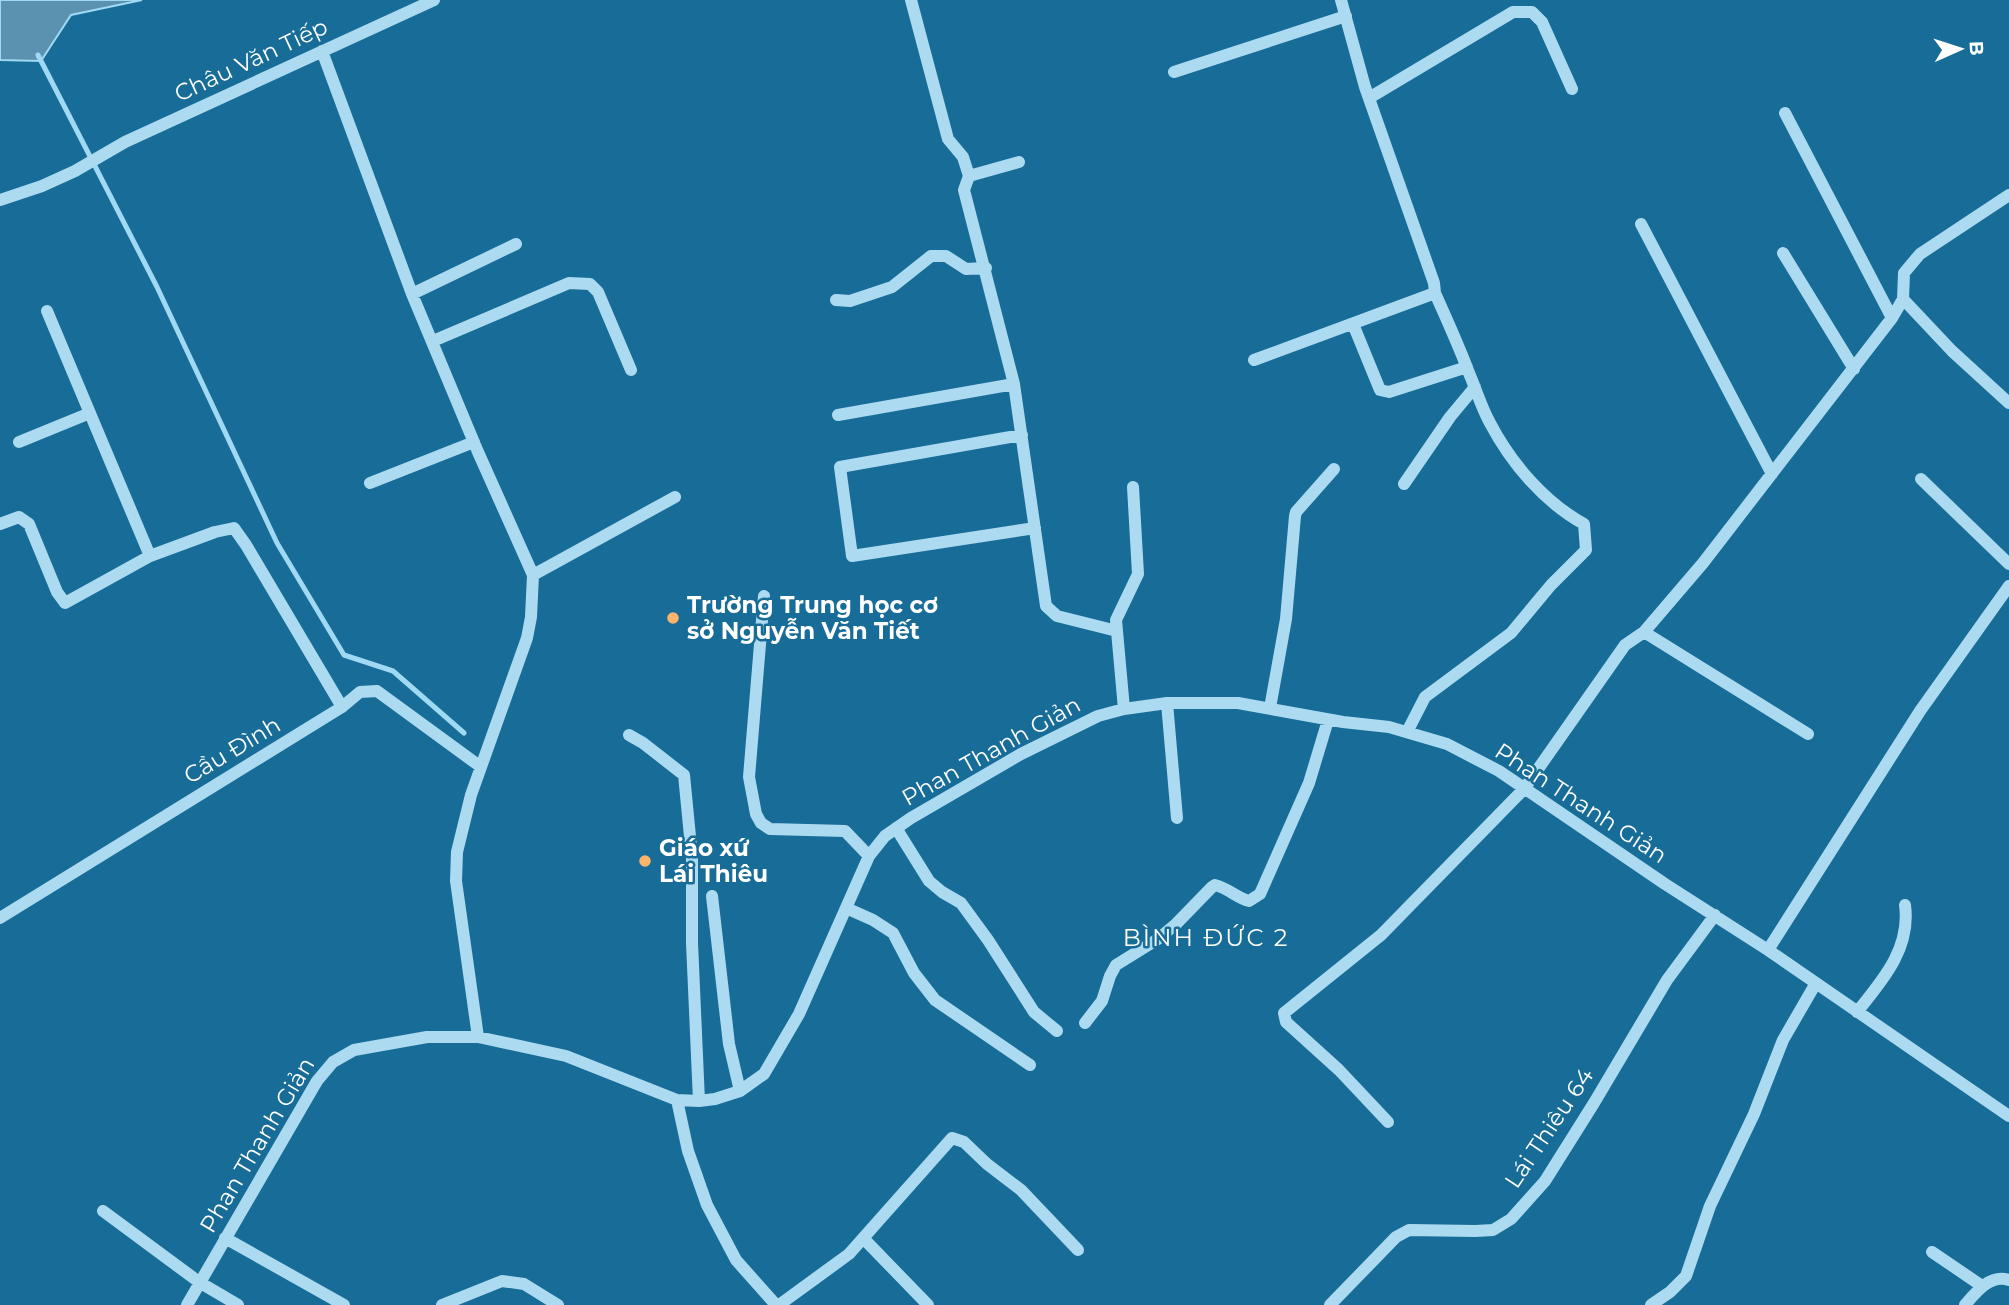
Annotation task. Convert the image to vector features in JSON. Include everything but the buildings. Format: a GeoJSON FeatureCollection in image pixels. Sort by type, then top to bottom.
{"type":"FeatureCollection","features":[{"type":"Feature","properties":{"kind":"street","name":"Châu Văn Tiếp"},"geometry":{"type":"LineString","coordinates":[[0,200],[75,171],[125,142],[434,0]]}},
{"type":"Feature","properties":{"kind":"street"},"geometry":{"type":"LineString","coordinates":[[911,0],[948,139],[963,157],[969,176],[964,190],[1014,384],[1046,606],[1056,616],[1117,631]]}},
{"type":"Feature","properties":{"kind":"street"},"geometry":{"type":"LineString","coordinates":[[1341,0],[1369,98],[1434,283],[1435,293],[1489,422],[1544,496],[1584,524],[1586,550],[1551,585],[1511,633],[1425,697],[1407,733]]}},
{"type":"Feature","properties":{"kind":"street"},"geometry":{"type":"LineString","coordinates":[[1369,98],[1513,12],[1532,12],[1542,22],[1572,89]]}},
{"type":"Feature","properties":{"kind":"street"},"geometry":{"type":"LineString","coordinates":[[1174,72],[1346,16]]}},
{"type":"Feature","properties":{"kind":"street"},"geometry":{"type":"LineString","coordinates":[[322,51],[412,294],[533,575],[532,610],[527,638],[471,795],[457,852],[456,881],[478,1037]]}},
{"type":"Feature","properties":{"kind":"street"},"geometry":{"type":"LineString","coordinates":[[1785,113],[1892,318]]}},
{"type":"Feature","properties":{"kind":"street"},"geometry":{"type":"LineString","coordinates":[[969,176],[1019,162]]}},
{"type":"Feature","properties":{"kind":"street"},"geometry":{"type":"LineString","coordinates":[[1388,1122],[1339,1070],[1286,1022],[1284,1013],[1381,935],[1524,789],[1625,646],[1644,632],[1703,563],[1892,318],[1903,299],[1904,272],[1920,254],[2009,195]]}},
{"type":"Feature","properties":{"kind":"street"},"geometry":{"type":"LineString","coordinates":[[1641,224],[1772,474]]}},
{"type":"Feature","properties":{"kind":"street"},"geometry":{"type":"LineString","coordinates":[[412,294],[516,244]]}},
{"type":"Feature","properties":{"kind":"street"},"geometry":{"type":"LineString","coordinates":[[1783,253],[1854,369]]}},
{"type":"Feature","properties":{"kind":"street"},"geometry":{"type":"LineString","coordinates":[[836,300],[850,301],[892,287],[931,256],[946,256],[965,269],[986,268]]}},
{"type":"Feature","properties":{"kind":"street"},"geometry":{"type":"LineString","coordinates":[[433,341],[569,283],[590,284],[598,292],[631,370]]}},
{"type":"Feature","properties":{"kind":"street"},"geometry":{"type":"LineString","coordinates":[[1254,360],[1435,293]]}},
{"type":"Feature","properties":{"kind":"street"},"geometry":{"type":"LineString","coordinates":[[1903,299],[1952,351],[2009,403]]}},
{"type":"Feature","properties":{"kind":"street"},"geometry":{"type":"LineString","coordinates":[[47,311],[150,556]]}},
{"type":"Feature","properties":{"kind":"street"},"geometry":{"type":"LineString","coordinates":[[1353,324],[1380,390],[1389,392],[1467,367]]}},
{"type":"Feature","properties":{"kind":"street"},"geometry":{"type":"LineString","coordinates":[[838,415],[1014,384]]}},
{"type":"Feature","properties":{"kind":"street"},"geometry":{"type":"LineString","coordinates":[[1404,484],[1450,417],[1475,387]]}},
{"type":"Feature","properties":{"kind":"street"},"geometry":{"type":"LineString","coordinates":[[19,442],[90,413]]}},
{"type":"Feature","properties":{"kind":"street"},"geometry":{"type":"LineString","coordinates":[[1022,435],[840,467],[852,556],[1035,528]]}},
{"type":"Feature","properties":{"kind":"street"},"geometry":{"type":"LineString","coordinates":[[370,484],[474,442]]}},
{"type":"Feature","properties":{"kind":"street"},"geometry":{"type":"LineString","coordinates":[[1270,708],[1286,620],[1294,516],[1334,469]]}},
{"type":"Feature","properties":{"kind":"street"},"geometry":{"type":"LineString","coordinates":[[1921,479],[2009,564]]}},
{"type":"Feature","properties":{"kind":"street"},"geometry":{"type":"LineString","coordinates":[[1124,709],[1116,620],[1138,574],[1133,487]]}},
{"type":"Feature","properties":{"kind":"street"},"geometry":{"type":"LineString","coordinates":[[533,575],[675,497]]}},
{"type":"Feature","properties":{"kind":"street"},"geometry":{"type":"LineString","coordinates":[[0,524],[19,517],[29,524],[57,592],[65,603],[150,556],[215,532],[234,528],[342,707]]}},
{"type":"Feature","properties":{"kind":"street"},"geometry":{"type":"LineString","coordinates":[[1768,950],[1920,711],[2009,586]]}},
{"type":"Feature","properties":{"kind":"street"},"geometry":{"type":"LineString","coordinates":[[764,596],[749,777],[756,814],[761,823],[770,830],[845,831],[869,856]]}},
{"type":"Feature","properties":{"kind":"street"},"geometry":{"type":"LineString","coordinates":[[1644,632],[1808,734]]}},
{"type":"Feature","properties":{"kind":"street","name":"Cầu Đình"},"geometry":{"type":"LineString","coordinates":[[0,918],[342,707],[360,692],[377,691],[481,767]]}},
{"type":"Feature","properties":{"kind":"street"},"geometry":{"type":"LineString","coordinates":[[1167,703],[1177,818]]}},
{"type":"Feature","properties":{"kind":"street","name":"Phan Thanh Giản"},"geometry":{"type":"LineString","coordinates":[[187,1305],[317,1081],[333,1062],[354,1050],[427,1037],[478,1037],[566,1056],[677,1100],[715,1099],[740,1091],[764,1074],[799,1014],[869,856],[886,836],[911,818],[1021,754],[1098,716],[1167,703],[1238,703],[1328,720],[1389,727],[1447,744],[1499,771],[1768,950],[2009,1116]]}},
{"type":"Feature","properties":{"kind":"street"},"geometry":{"type":"LineString","coordinates":[[1085,1023],[1102,1001],[1116,965],[1167,932],[1212,887],[1220,886],[1249,901],[1260,894],[1308,783],[1328,720]]}},
{"type":"Feature","properties":{"kind":"street"},"geometry":{"type":"LineString","coordinates":[[629,735],[684,775],[692,857],[692,943],[699,1101]]}},
{"type":"Feature","properties":{"kind":"street"},"geometry":{"type":"LineString","coordinates":[[896,828],[929,881],[961,903],[1034,1012],[1057,1031]]}},
{"type":"Feature","properties":{"kind":"street"},"geometry":{"type":"LineString","coordinates":[[712,896],[729,1044],[740,1091]]}},
{"type":"Feature","properties":{"kind":"street"},"geometry":{"type":"LineString","coordinates":[[1857,1012],[1881,983],[1899,954],[1907,927],[1905,905]]}},
{"type":"Feature","properties":{"kind":"street"},"geometry":{"type":"LineString","coordinates":[[846,908],[873,920],[892,933],[914,972],[935,1000],[1030,1065]]}},
{"type":"Feature","properties":{"kind":"street","name":"Lái Thiêu 64"},"geometry":{"type":"LineString","coordinates":[[1330,1305],[1396,1237],[1409,1230],[1493,1230],[1511,1219],[1545,1181],[1667,980],[1715,915]]}},
{"type":"Feature","properties":{"kind":"street"},"geometry":{"type":"LineString","coordinates":[[1658,1303],[1686,1276],[1710,1206],[1754,1114],[1783,1041],[1816,983]]}},
{"type":"Feature","properties":{"kind":"street"},"geometry":{"type":"LineString","coordinates":[[677,1100],[688,1152],[707,1205],[736,1260],[777,1305],[849,1254],[952,1138],[964,1142],[986,1164],[1021,1190],[1079,1250]]}},
{"type":"Feature","properties":{"kind":"street"},"geometry":{"type":"LineString","coordinates":[[103,1211],[199,1282],[238,1305]]}},
{"type":"Feature","properties":{"kind":"street"},"geometry":{"type":"LineString","coordinates":[[225,1238],[344,1305]]}},
{"type":"Feature","properties":{"kind":"street"},"geometry":{"type":"LineString","coordinates":[[864,1239],[928,1305]]}},
{"type":"Feature","properties":{"kind":"street"},"geometry":{"type":"LineString","coordinates":[[1932,1252],[1982,1286]]}},
{"type":"Feature","properties":{"kind":"street"},"geometry":{"type":"LineString","coordinates":[[1965,1305],[1982,1286],[2004,1278],[2009,1280]]}},
{"type":"Feature","properties":{"kind":"street"},"geometry":{"type":"LineString","coordinates":[[442,1305],[502,1281],[524,1284],[558,1305]]}},
{"type":"Feature","properties":{"kind":"water"},"geometry":{"type":"Polygon","coordinates":[[[0,0],[142,0],[71,15],[41,61],[0,60],[0,0]]]}},
{"type":"Feature","properties":{"kind":"waterway"},"geometry":{"type":"LineString","coordinates":[[38,55],[157,287],[277,543],[344,655],[393,671],[464,733]]}},
{"type":"Feature","properties":{"kind":"place","name":"Trường Trung học cơ sở Nguyễn Văn Tiết"},"geometry":{"type":"Point","coordinates":[673,618]}},
{"type":"Feature","properties":{"kind":"place","name":"Giáo xứ Lái Thiêu"},"geometry":{"type":"Point","coordinates":[645,861]}},
{"type":"Feature","properties":{"kind":"district","name":"BÌNH ĐỨC 2"},"geometry":{"type":"Point","coordinates":[1206,937]}}]}
